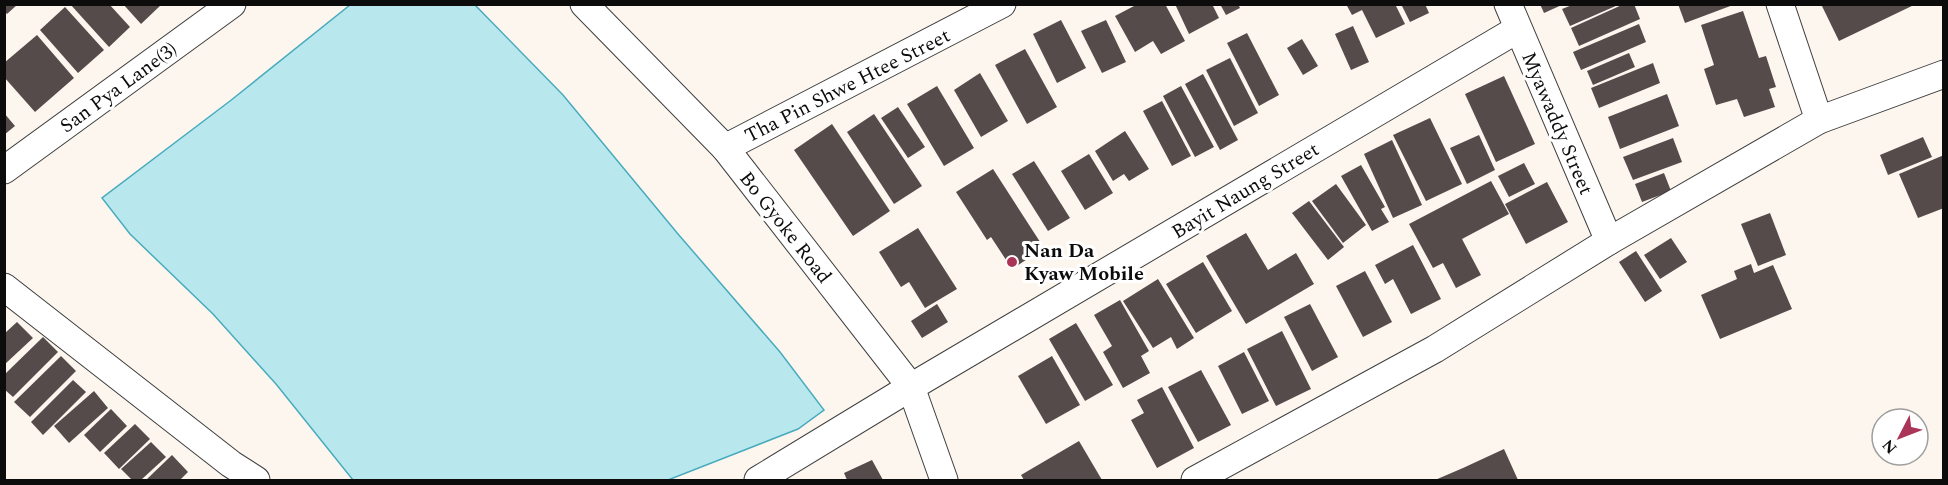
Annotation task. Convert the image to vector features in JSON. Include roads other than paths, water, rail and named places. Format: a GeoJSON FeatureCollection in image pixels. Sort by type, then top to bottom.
{"type":"FeatureCollection","features":[{"type":"Feature","properties":{"kind":"street","name":"San Pya Lane(3)"},"geometry":{"type":"LineString","coordinates":[[4,170],[232,4]]}},
{"type":"Feature","properties":{"kind":"street","name":"Bo Gyoke Road"},"geometry":{"type":"LineString","coordinates":[[584,4],[725,148],[911,387],[944,480]]}},
{"type":"Feature","properties":{"kind":"street","name":"Tha Pin Shwe Htee Street"},"geometry":{"type":"LineString","coordinates":[[725,148],[1002,4]]}},
{"type":"Feature","properties":{"kind":"street"},"geometry":{"type":"LineString","coordinates":[[1780,4],[1819,120]]}},
{"type":"Feature","properties":{"kind":"street","name":"Myawaddy Street"},"geometry":{"type":"LineString","coordinates":[[1513,17],[1609,241]]}},
{"type":"Feature","properties":{"kind":"street","name":"Bayit Naung Street"},"geometry":{"type":"LineString","coordinates":[[758,480],[1513,17]]}},
{"type":"Feature","properties":{"kind":"street"},"geometry":{"type":"LineString","coordinates":[[1195,480],[1435,349],[1609,241],[1819,120],[1944,74]]}},
{"type":"Feature","properties":{"kind":"street"},"geometry":{"type":"LineString","coordinates":[[4,287],[231,464],[256,480]]}},
{"type":"Feature","properties":{"kind":"water"},"geometry":{"type":"Polygon","coordinates":[[[350,5],[475,5],[563,95],[678,234],[780,352],[824,410],[798,429],[668,480],[353,480],[276,384],[213,314],[130,234],[102,198],[230,101],[350,5]]]}},
{"type":"Feature","properties":{"kind":"place","name":"Nan Da Kyaw Mobile"},"geometry":{"type":"Point","coordinates":[1012,262]}}]}
